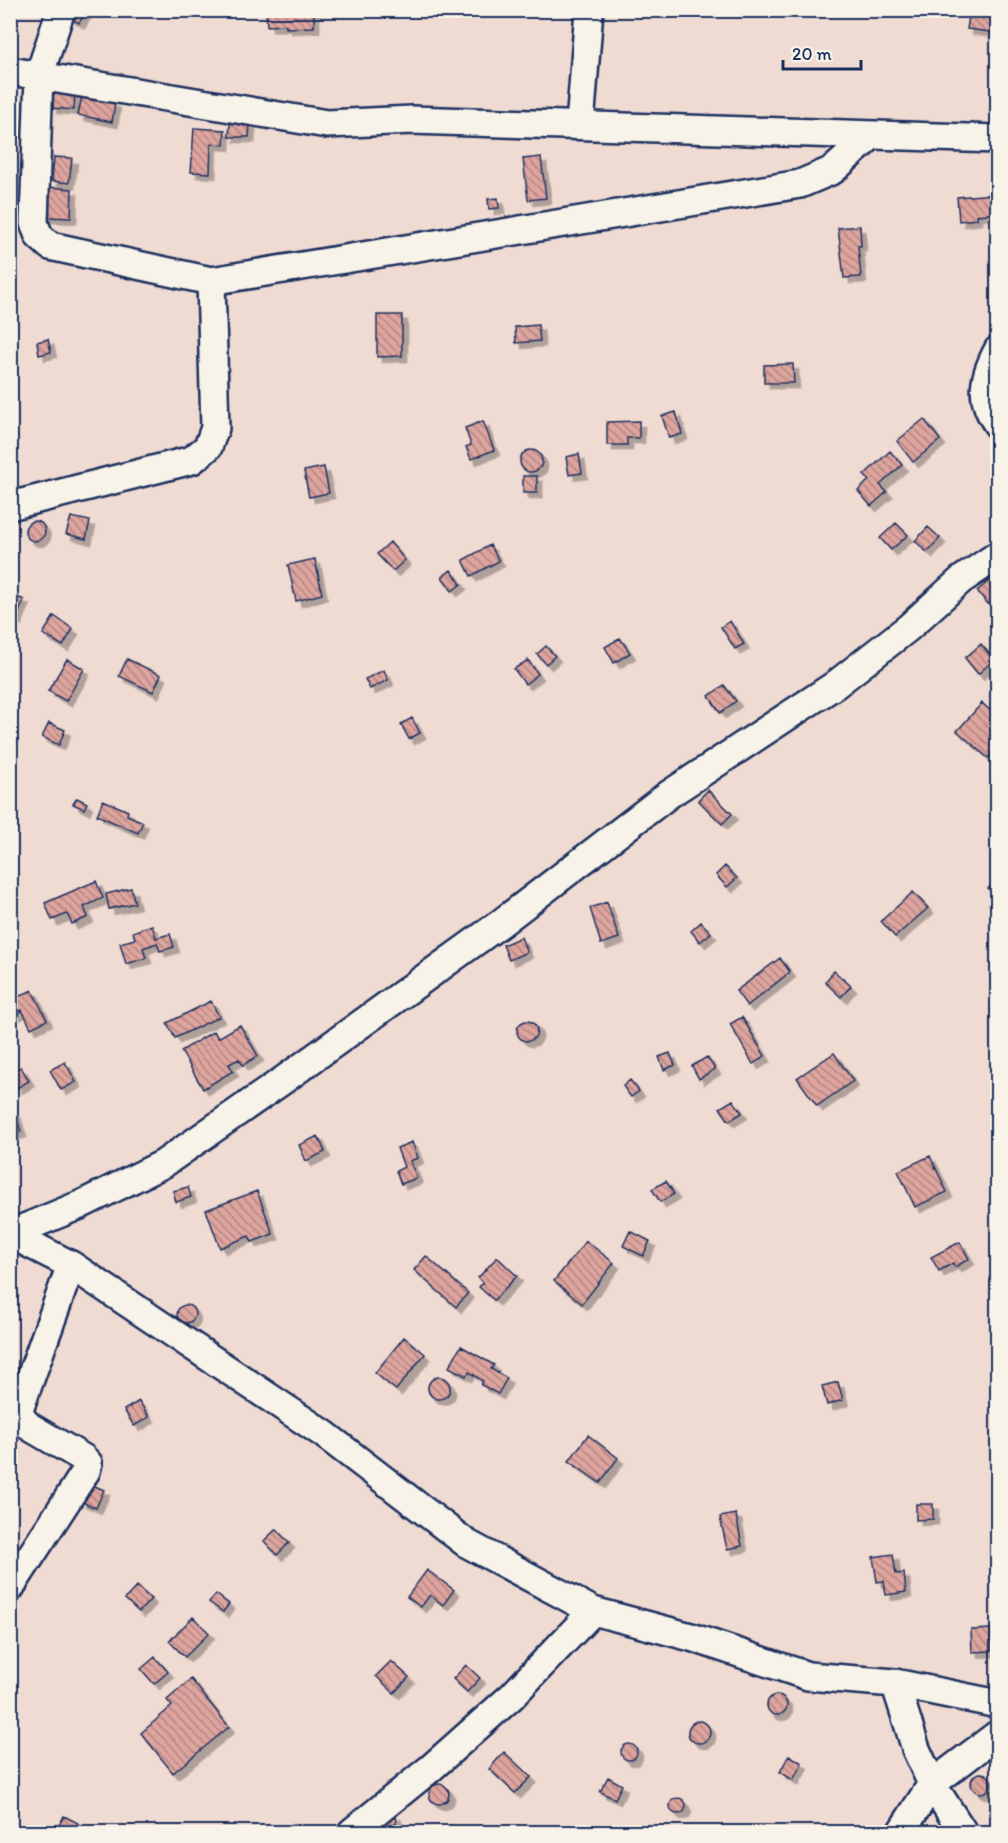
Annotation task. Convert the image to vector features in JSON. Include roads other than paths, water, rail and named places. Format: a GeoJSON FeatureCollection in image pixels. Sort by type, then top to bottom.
{"type":"FeatureCollection","features":[{"type":"Feature","properties":{"kind":"street"},"geometry":{"type":"LineString","coordinates":[[61,10],[39,76],[34,223],[39,236],[50,246],[211,281],[800,184],[833,170],[872,135]]}},
{"type":"Feature","properties":{"kind":"street"},"geometry":{"type":"LineString","coordinates":[[580,125],[589,10]]}},
{"type":"Feature","properties":{"kind":"street"},"geometry":{"type":"LineString","coordinates":[[10,71],[327,124],[412,120],[998,138]]}},
{"type":"Feature","properties":{"kind":"street"},"geometry":{"type":"LineString","coordinates":[[10,506],[192,460],[208,447],[215,428],[211,281]]}},
{"type":"Feature","properties":{"kind":"street"},"geometry":{"type":"LineString","coordinates":[[998,350],[983,391],[988,412],[998,425]]}},
{"type":"Feature","properties":{"kind":"street"},"geometry":{"type":"LineString","coordinates":[[10,1234],[80,1205],[163,1164],[501,923],[668,795],[835,685],[908,628],[961,580],[998,555]]}},
{"type":"Feature","properties":{"kind":"street"},"geometry":{"type":"LineString","coordinates":[[10,1234],[71,1265],[324,1434],[466,1544],[593,1611],[691,1637],[808,1676],[895,1683],[998,1704]]}},
{"type":"Feature","properties":{"kind":"street"},"geometry":{"type":"LineString","coordinates":[[10,1588],[86,1471],[88,1463],[30,1427],[21,1419],[19,1410],[71,1265]]}},
{"type":"Feature","properties":{"kind":"street"},"geometry":{"type":"LineString","coordinates":[[352,1833],[431,1768],[512,1696],[593,1611]]}},
{"type":"Feature","properties":{"kind":"street"},"geometry":{"type":"LineString","coordinates":[[895,1683],[916,1749],[932,1784],[963,1833]]}},
{"type":"Feature","properties":{"kind":"street"},"geometry":{"type":"LineString","coordinates":[[901,1833],[932,1784],[998,1734]]}}]}
